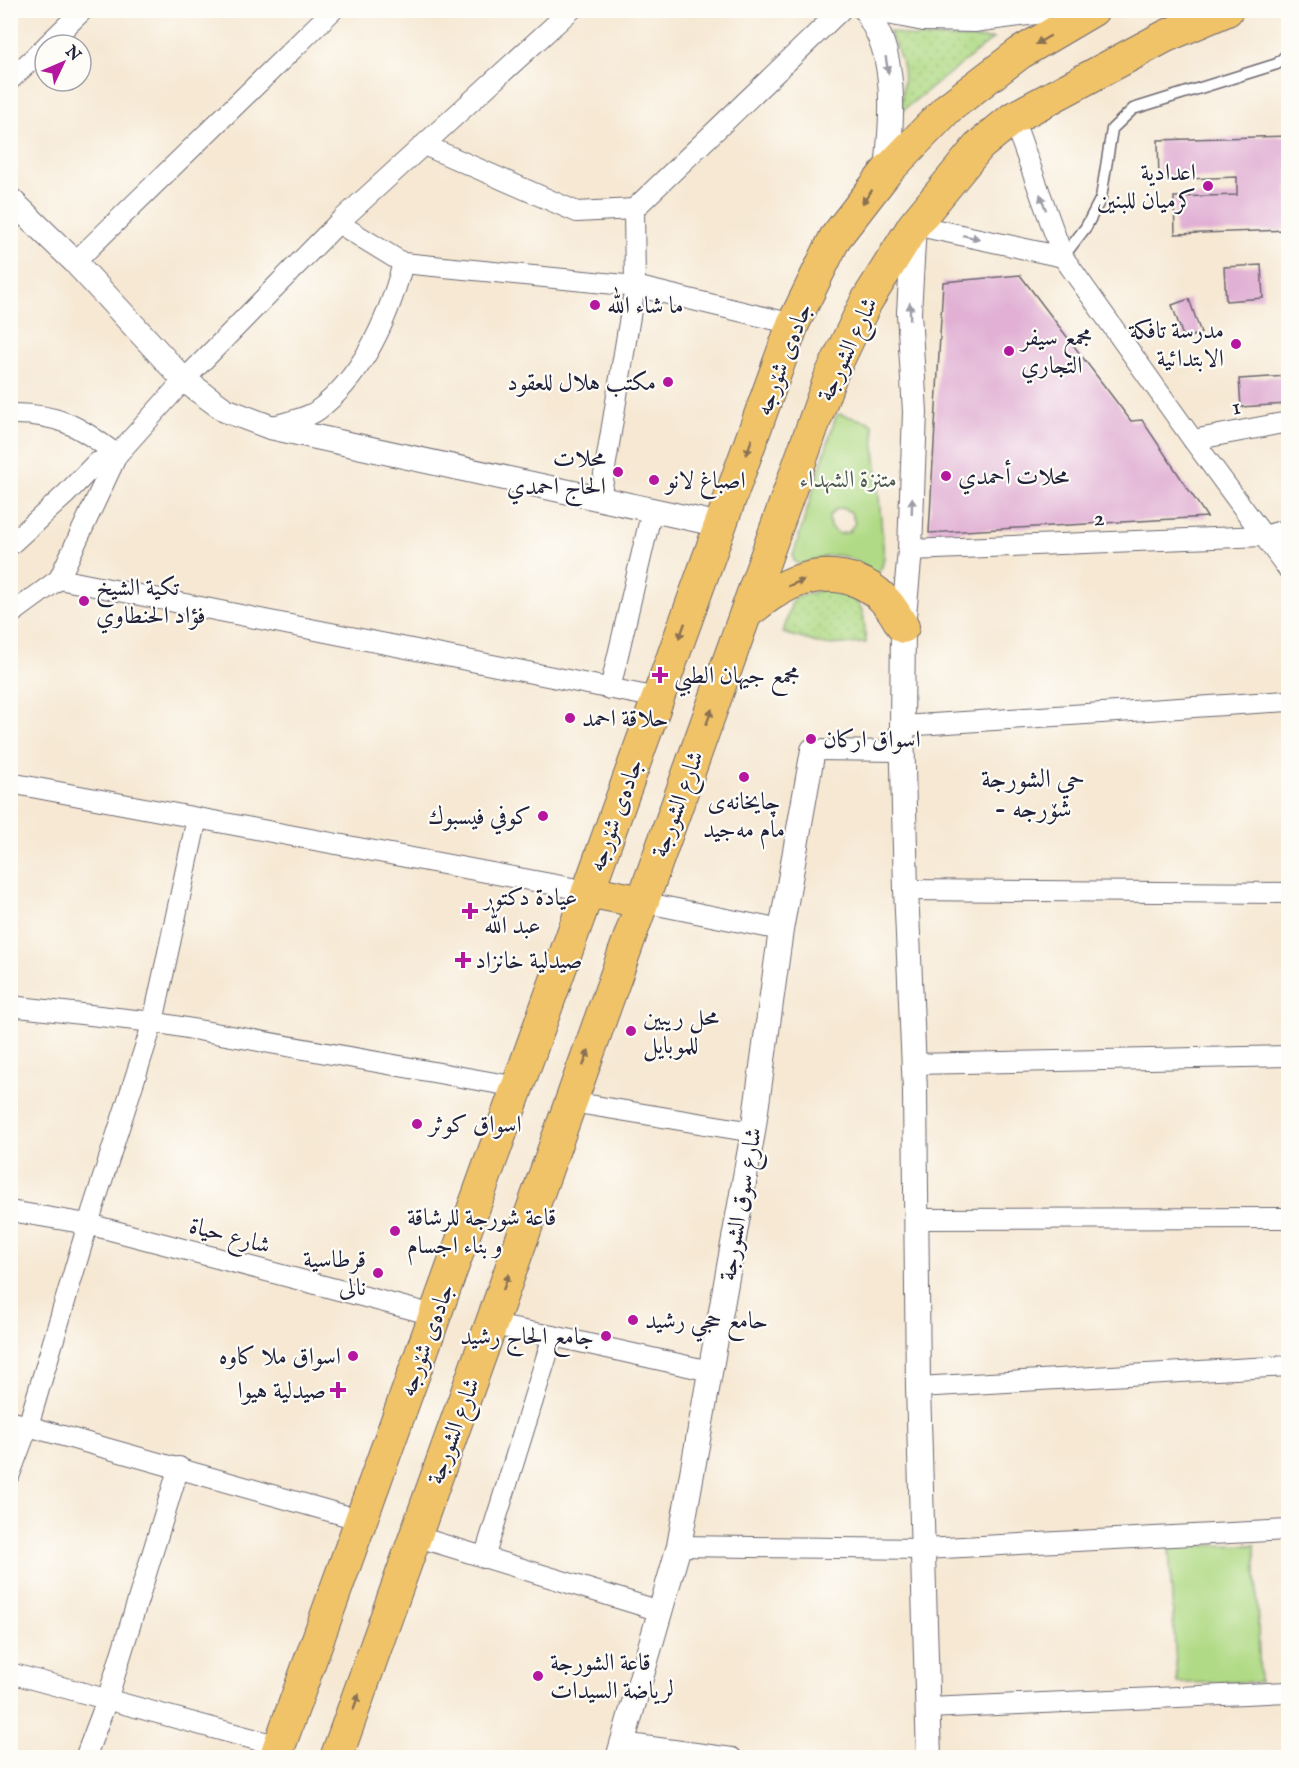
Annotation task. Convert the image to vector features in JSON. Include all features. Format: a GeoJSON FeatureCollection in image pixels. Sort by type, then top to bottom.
{"type":"FeatureCollection","features":[{"type":"Feature","properties":{"kind":"main road","name":"جادەی شۆرجە"},"geometry":{"type":"LineString","coordinates":[[277,1752],[793,324],[835,238],[887,171],[948,108],[1020,53],[1093,10]]}},
{"type":"Feature","properties":{"kind":"main road","name":"شارع الشورجة"},"geometry":{"type":"LineString","coordinates":[[336,1758],[831,375],[866,302],[914,225],[979,146],[1013,118],[1166,36],[1227,10]]}},
{"type":"Feature","properties":{"kind":"main road"},"geometry":{"type":"LineString","coordinates":[[746,613],[777,591],[793,583],[830,574],[853,579],[873,590],[888,604],[903,627]]}},
{"type":"Feature","properties":{"kind":"main road"},"geometry":{"type":"LineString","coordinates":[[588,891],[642,902]]}},
{"type":"Feature","properties":{"kind":"street"},"geometry":{"type":"LineString","coordinates":[[59,33],[83,10]]}},
{"type":"Feature","properties":{"kind":"street"},"geometry":{"type":"LineString","coordinates":[[75,262],[333,10]]}},
{"type":"Feature","properties":{"kind":"street"},"geometry":{"type":"LineString","coordinates":[[10,615],[59,579],[117,455],[184,380],[338,223],[571,10]]}},
{"type":"Feature","properties":{"kind":"street"},"geometry":{"type":"LineString","coordinates":[[424,145],[577,212],[634,209],[841,10]]}},
{"type":"Feature","properties":{"kind":"street"},"geometry":{"type":"LineString","coordinates":[[866,10],[887,61],[891,127],[887,171]]}},
{"type":"Feature","properties":{"kind":"street"},"geometry":{"type":"LineString","coordinates":[[877,10],[924,19],[1052,10]]}},
{"type":"Feature","properties":{"kind":"street"},"geometry":{"type":"LineString","coordinates":[[10,81],[33,59]]}},
{"type":"Feature","properties":{"kind":"street"},"geometry":{"type":"LineString","coordinates":[[1013,118],[1063,257],[1288,569]]}},
{"type":"Feature","properties":{"kind":"street"},"geometry":{"type":"LineString","coordinates":[[10,199],[75,262],[184,380],[225,410],[270,427],[721,525]]}},
{"type":"Feature","properties":{"kind":"street"},"geometry":{"type":"LineString","coordinates":[[600,499],[635,286],[634,209]]}},
{"type":"Feature","properties":{"kind":"street"},"geometry":{"type":"LineString","coordinates":[[338,223],[403,263],[635,286],[793,324]]}},
{"type":"Feature","properties":{"kind":"street"},"geometry":{"type":"LineString","coordinates":[[929,1758],[918,1387],[914,1064],[906,890],[902,726],[903,627],[910,550],[915,412],[909,313],[914,225],[1063,257]]}},
{"type":"Feature","properties":{"kind":"street"},"geometry":{"type":"LineString","coordinates":[[270,427],[317,411],[351,378],[376,336],[396,290],[403,263]]}},
{"type":"Feature","properties":{"kind":"street"},"geometry":{"type":"LineString","coordinates":[[10,414],[48,417],[72,424],[117,455]]}},
{"type":"Feature","properties":{"kind":"street","name":"1"},"geometry":{"type":"LineString","coordinates":[[1193,440],[1288,422]]}},
{"type":"Feature","properties":{"kind":"street"},"geometry":{"type":"LineString","coordinates":[[10,545],[96,464],[117,455]]}},
{"type":"Feature","properties":{"kind":"street"},"geometry":{"type":"LineString","coordinates":[[610,688],[652,510]]}},
{"type":"Feature","properties":{"kind":"street","name":"2"},"geometry":{"type":"LineString","coordinates":[[910,550],[1264,536],[1288,529]]}},
{"type":"Feature","properties":{"kind":"street"},"geometry":{"type":"LineString","coordinates":[[59,579],[658,698]]}},
{"type":"Feature","properties":{"kind":"street"},"geometry":{"type":"LineString","coordinates":[[902,726],[1288,701]]}},
{"type":"Feature","properties":{"kind":"street"},"geometry":{"type":"LineString","coordinates":[[813,750],[903,751]]}},
{"type":"Feature","properties":{"kind":"street","name":"شارع سوق الشورجة"},"geometry":{"type":"LineString","coordinates":[[620,1750],[679,1546],[753,1132],[781,930],[813,750]]}},
{"type":"Feature","properties":{"kind":"street"},"geometry":{"type":"LineString","coordinates":[[10,783],[588,891]]}},
{"type":"Feature","properties":{"kind":"street"},"geometry":{"type":"LineString","coordinates":[[10,1474],[19,1423],[88,1224],[153,1022],[197,818]]}},
{"type":"Feature","properties":{"kind":"street"},"geometry":{"type":"LineString","coordinates":[[906,890],[1288,893]]}},
{"type":"Feature","properties":{"kind":"street"},"geometry":{"type":"LineString","coordinates":[[642,902],[781,930]]}},
{"type":"Feature","properties":{"kind":"street"},"geometry":{"type":"LineString","coordinates":[[10,1006],[153,1022],[517,1087]]}},
{"type":"Feature","properties":{"kind":"street"},"geometry":{"type":"LineString","coordinates":[[914,1064],[1288,1056]]}},
{"type":"Feature","properties":{"kind":"street"},"geometry":{"type":"LineString","coordinates":[[571,1102],[753,1132]]}},
{"type":"Feature","properties":{"kind":"street","name":"شارع حياة"},"geometry":{"type":"LineString","coordinates":[[10,1211],[88,1224],[434,1315]]}},
{"type":"Feature","properties":{"kind":"street"},"geometry":{"type":"LineString","coordinates":[[915,1219],[1288,1218]]}},
{"type":"Feature","properties":{"kind":"street"},"geometry":{"type":"LineString","coordinates":[[491,1324],[710,1371]]}},
{"type":"Feature","properties":{"kind":"street"},"geometry":{"type":"LineString","coordinates":[[484,1558],[553,1336]]}},
{"type":"Feature","properties":{"kind":"street"},"geometry":{"type":"LineString","coordinates":[[918,1387],[1288,1366]]}},
{"type":"Feature","properties":{"kind":"street"},"geometry":{"type":"LineString","coordinates":[[19,1423],[361,1520]]}},
{"type":"Feature","properties":{"kind":"street"},"geometry":{"type":"LineString","coordinates":[[85,1758],[106,1700],[179,1467]]}},
{"type":"Feature","properties":{"kind":"street"},"geometry":{"type":"LineString","coordinates":[[679,1546],[924,1549],[1288,1530]]}},
{"type":"Feature","properties":{"kind":"street"},"geometry":{"type":"LineString","coordinates":[[415,1536],[660,1611]]}},
{"type":"Feature","properties":{"kind":"street"},"geometry":{"type":"LineString","coordinates":[[13,1681],[106,1700],[277,1752]]}},
{"type":"Feature","properties":{"kind":"street"},"geometry":{"type":"LineString","coordinates":[[928,1708],[1288,1692]]}},
{"type":"Feature","properties":{"kind":"street"},"geometry":{"type":"LineString","coordinates":[[620,1750],[732,1758]]}},
{"type":"Feature","properties":{"kind":"lane"},"geometry":{"type":"LineString","coordinates":[[1063,257],[1086,227],[1101,198],[1112,129],[1133,109],[1277,64],[1288,53]]}},
{"type":"Feature","properties":{"kind":"green space"},"geometry":{"type":"Polygon","coordinates":[[[888,31],[914,37],[993,39],[899,113],[904,79],[902,62],[888,31]]]}},
{"type":"Feature","properties":{"kind":"green space","name":"متنزة الشهداء"},"geometry":{"type":"Polygon","coordinates":[[[839,414],[873,425],[884,557],[882,567],[876,575],[860,563],[843,556],[829,556],[799,565],[794,561],[793,556],[836,416],[839,414]],[[842,508],[836,509],[829,517],[830,527],[839,534],[849,532],[855,523],[851,512],[842,508]]]}},
{"type":"Feature","properties":{"kind":"green space"},"geometry":{"type":"Polygon","coordinates":[[[831,587],[857,602],[863,613],[866,643],[824,645],[783,633],[793,598],[831,587]]]}},
{"type":"Feature","properties":{"kind":"green space"},"geometry":{"type":"Polygon","coordinates":[[[1255,1545],[1260,1682],[1177,1683],[1169,1546],[1255,1545]]]}},
{"type":"Feature","properties":{"kind":"building"},"geometry":{"type":"Polygon","coordinates":[[[1288,136],[1288,230],[1175,234],[1174,197],[1237,195],[1237,177],[1159,180],[1158,140],[1288,136]]]}},
{"type":"Feature","properties":{"kind":"building"},"geometry":{"type":"Polygon","coordinates":[[[1261,265],[1263,298],[1226,301],[1224,267],[1261,265]]]}},
{"type":"Feature","properties":{"kind":"building","name":"مجمع سيفر التجاري"},"geometry":{"type":"Polygon","coordinates":[[[1020,275],[1131,421],[1142,420],[1207,517],[929,533],[943,282],[1020,275]]]}},
{"type":"Feature","properties":{"kind":"building"},"geometry":{"type":"Polygon","coordinates":[[[1189,299],[1201,333],[1184,339],[1172,305],[1189,299]]]}},
{"type":"Feature","properties":{"kind":"building"},"geometry":{"type":"Polygon","coordinates":[[[1288,376],[1288,404],[1241,407],[1239,379],[1288,376]]]}},
{"type":"Feature","properties":{"kind":"place","name":"اعدادية كرميان للبنين"},"geometry":{"type":"Point","coordinates":[1208,186]}},
{"type":"Feature","properties":{"kind":"place","name":"ما شاء الله"},"geometry":{"type":"Point","coordinates":[595,305]}},
{"type":"Feature","properties":{"kind":"place","name":"مدرسة تافكة الابتدائية"},"geometry":{"type":"Point","coordinates":[1236,344]}},
{"type":"Feature","properties":{"kind":"place","name":"مجمع سيفر التجاري"},"geometry":{"type":"Point","coordinates":[1009,351]}},
{"type":"Feature","properties":{"kind":"place","name":"مكتب هلال للعقود"},"geometry":{"type":"Point","coordinates":[668,382]}},
{"type":"Feature","properties":{"kind":"place","name":"محلات الحاج احمدي"},"geometry":{"type":"Point","coordinates":[618,472]}},
{"type":"Feature","properties":{"kind":"place","name":"محلات أحمدي"},"geometry":{"type":"Point","coordinates":[946,476]}},
{"type":"Feature","properties":{"kind":"place","name":"اصباغ لانو"},"geometry":{"type":"Point","coordinates":[654,480]}},
{"type":"Feature","properties":{"kind":"place","name":"تكية الشيخ فؤاد الحنطاوي"},"geometry":{"type":"Point","coordinates":[84,601]}},
{"type":"Feature","properties":{"kind":"place","name":"مجمع جيهان الطبي"},"geometry":{"type":"Point","coordinates":[660,675]}},
{"type":"Feature","properties":{"kind":"place","name":"حلاقة احمد"},"geometry":{"type":"Point","coordinates":[570,718]}},
{"type":"Feature","properties":{"kind":"place","name":"اسواق اركان"},"geometry":{"type":"Point","coordinates":[811,739]}},
{"type":"Feature","properties":{"kind":"place","name":"چایخانەی مام مەجید"},"geometry":{"type":"Point","coordinates":[744,777]}},
{"type":"Feature","properties":{"kind":"place","name":"كوفي فيسبوك"},"geometry":{"type":"Point","coordinates":[543,816]}},
{"type":"Feature","properties":{"kind":"place","name":"عيادة دكتور عبد الله"},"geometry":{"type":"Point","coordinates":[470,911]}},
{"type":"Feature","properties":{"kind":"place","name":"صيدلية خانزاد"},"geometry":{"type":"Point","coordinates":[463,960]}},
{"type":"Feature","properties":{"kind":"place","name":"محل ريبين للموبايل"},"geometry":{"type":"Point","coordinates":[631,1031]}},
{"type":"Feature","properties":{"kind":"place","name":"اسواق كوثر"},"geometry":{"type":"Point","coordinates":[417,1124]}},
{"type":"Feature","properties":{"kind":"place","name":"قاعة شورجة للرشاقة و بناء اجسام"},"geometry":{"type":"Point","coordinates":[395,1231]}},
{"type":"Feature","properties":{"kind":"place","name":"قرطاسية نالى"},"geometry":{"type":"Point","coordinates":[378,1273]}},
{"type":"Feature","properties":{"kind":"place","name":"حامع حجي رشيد"},"geometry":{"type":"Point","coordinates":[633,1320]}},
{"type":"Feature","properties":{"kind":"place","name":"جامع الحاج رشيد"},"geometry":{"type":"Point","coordinates":[606,1336]}},
{"type":"Feature","properties":{"kind":"place","name":"اسواق ملا كاوه"},"geometry":{"type":"Point","coordinates":[353,1356]}},
{"type":"Feature","properties":{"kind":"place","name":"صيدلية هيوا"},"geometry":{"type":"Point","coordinates":[338,1390]}},
{"type":"Feature","properties":{"kind":"place","name":"قاعة الشورجة لرياضة السيدات"},"geometry":{"type":"Point","coordinates":[538,1676]}},
{"type":"Feature","properties":{"kind":"district","name":"حي الشورجة - شۆرجە"},"geometry":{"type":"Point","coordinates":[1033,793]}}]}
